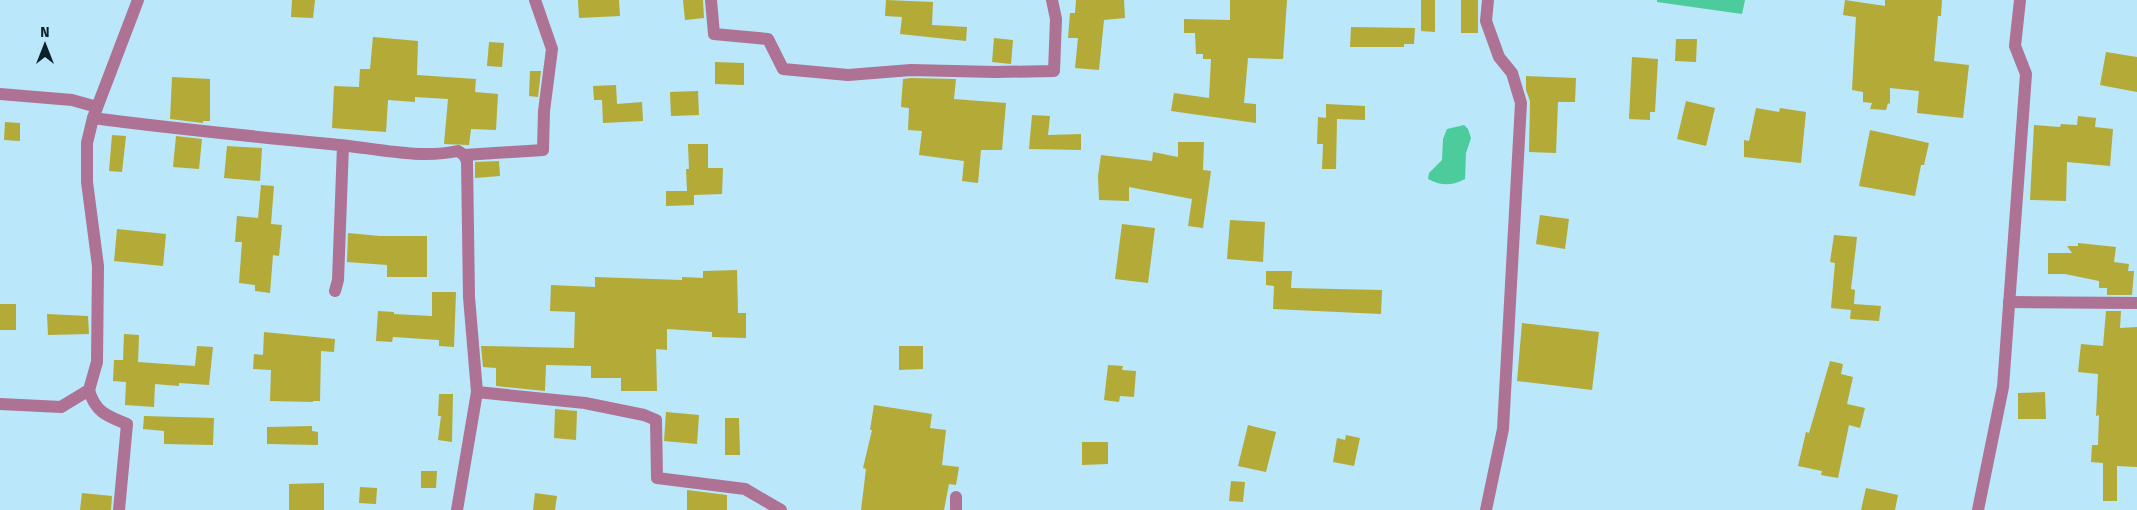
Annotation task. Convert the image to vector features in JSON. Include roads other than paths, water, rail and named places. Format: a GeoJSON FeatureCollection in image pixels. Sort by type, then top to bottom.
{"type":"FeatureCollection","features":[{"type":"Feature","properties":{"kind":"street"},"geometry":{"type":"LineString","coordinates":[[118,510],[127,424],[107,416],[92,403],[89,390],[97,362],[98,266],[87,182],[87,143],[95,112],[138,0]]}},
{"type":"Feature","properties":{"kind":"street"},"geometry":{"type":"LineString","coordinates":[[0,94],[72,100],[95,112],[197,132],[438,156],[458,152],[464,155],[543,150],[544,112],[552,49],[535,0]]}},
{"type":"Feature","properties":{"kind":"street"},"geometry":{"type":"LineString","coordinates":[[711,0],[714,34],[768,39],[783,69],[848,75],[910,70],[1054,71],[1056,19],[1052,0]]}},
{"type":"Feature","properties":{"kind":"street"},"geometry":{"type":"LineString","coordinates":[[1486,510],[1504,429],[1521,103],[1512,73],[1498,57],[1486,21],[1488,0]]}},
{"type":"Feature","properties":{"kind":"street"},"geometry":{"type":"LineString","coordinates":[[1978,510],[2003,387],[2026,74],[2015,46],[2020,0]]}},
{"type":"Feature","properties":{"kind":"street"},"geometry":{"type":"LineString","coordinates":[[336,291],[343,146]]}},
{"type":"Feature","properties":{"kind":"street"},"geometry":{"type":"LineString","coordinates":[[457,510],[477,392],[469,297],[467,161],[464,155]]}},
{"type":"Feature","properties":{"kind":"street"},"geometry":{"type":"LineString","coordinates":[[2009,302],[2137,303]]}},
{"type":"Feature","properties":{"kind":"street"},"geometry":{"type":"LineString","coordinates":[[0,404],[61,407],[89,390]]}},
{"type":"Feature","properties":{"kind":"street"},"geometry":{"type":"LineString","coordinates":[[477,392],[585,403],[644,415],[656,420],[657,478],[745,489],[781,510]]}}]}
